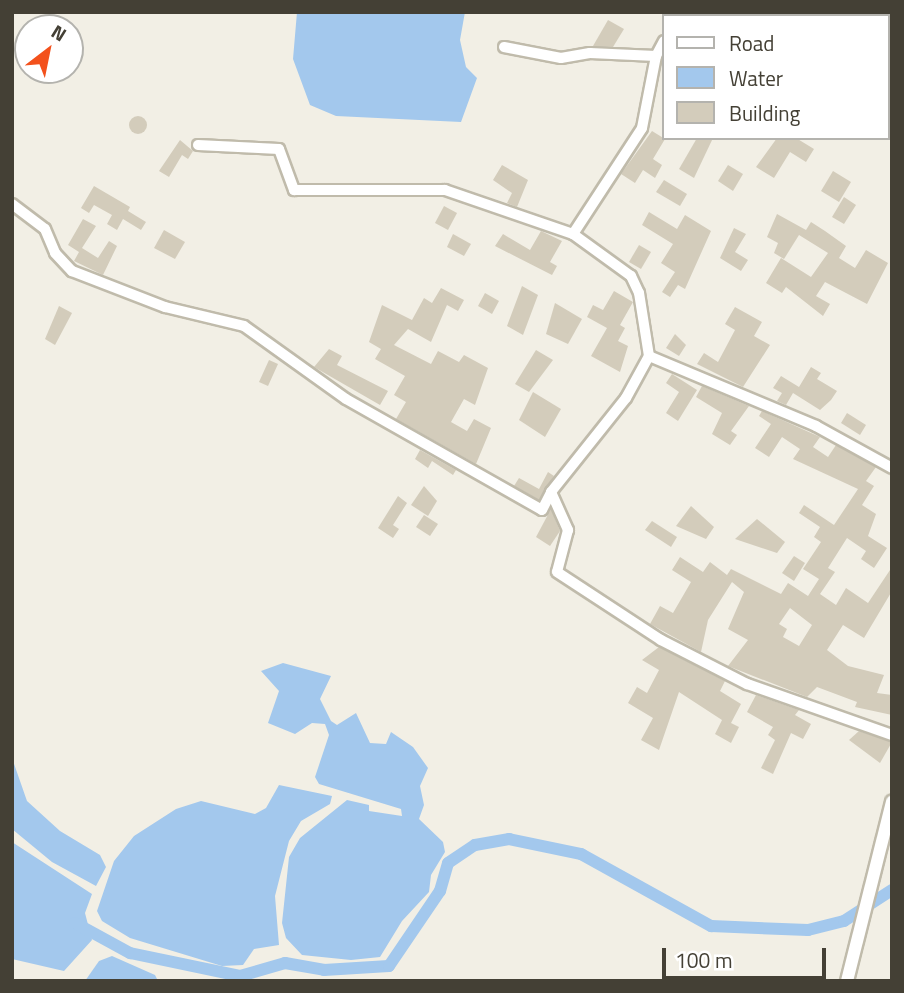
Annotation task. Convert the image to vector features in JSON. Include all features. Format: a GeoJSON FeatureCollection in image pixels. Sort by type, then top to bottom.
{"type":"FeatureCollection","features":[{"type":"Feature","properties":{"kind":"street"},"geometry":{"type":"LineString","coordinates":[[573,234],[642,128],[656,56],[662,45]]}},
{"type":"Feature","properties":{"kind":"street"},"geometry":{"type":"LineString","coordinates":[[504,47],[561,58],[656,56]]}},
{"type":"Feature","properties":{"kind":"street"},"geometry":{"type":"LineString","coordinates":[[12,204],[46,229],[55,253],[72,271],[165,307],[244,326],[346,399],[542,510],[551,492],[626,398],[649,356],[639,293],[631,276],[573,234],[445,190],[294,190],[279,149],[198,145]]}},
{"type":"Feature","properties":{"kind":"street"},"geometry":{"type":"LineString","coordinates":[[649,356],[816,426],[892,468]]}},
{"type":"Feature","properties":{"kind":"street"},"geometry":{"type":"LineString","coordinates":[[551,492],[568,530],[557,572],[662,640],[747,684],[892,735]]}},
{"type":"Feature","properties":{"kind":"street"},"geometry":{"type":"LineString","coordinates":[[848,979],[891,805]]}},
{"type":"Feature","properties":{"kind":"water"},"geometry":{"type":"Polygon","coordinates":[[[297,12],[465,12],[460,40],[466,67],[477,78],[461,122],[336,116],[310,105],[293,59],[297,12]]]}},
{"type":"Feature","properties":{"kind":"water"},"geometry":{"type":"Polygon","coordinates":[[[283,663],[331,676],[320,699],[331,721],[337,725],[356,713],[370,743],[386,744],[391,732],[413,747],[428,768],[420,786],[424,805],[419,819],[443,842],[445,852],[431,875],[429,892],[402,921],[380,957],[351,960],[302,955],[286,938],[282,923],[289,857],[300,838],[347,800],[369,805],[369,811],[402,816],[401,809],[319,784],[315,777],[329,735],[325,724],[312,723],[295,734],[268,723],[279,691],[261,671],[283,663]]]}},
{"type":"Feature","properties":{"kind":"water"},"geometry":{"type":"Polygon","coordinates":[[[12,758],[27,801],[60,831],[100,855],[106,867],[96,886],[52,862],[12,829],[12,758]]]}},
{"type":"Feature","properties":{"kind":"water"},"geometry":{"type":"Polygon","coordinates":[[[279,785],[332,796],[330,804],[301,821],[289,841],[275,896],[279,945],[254,949],[243,965],[222,966],[130,938],[102,921],[97,911],[114,861],[134,836],[176,809],[201,801],[255,814],[266,808],[279,785]]]}},
{"type":"Feature","properties":{"kind":"water"},"geometry":{"type":"Polygon","coordinates":[[[12,842],[92,894],[85,913],[92,940],[64,971],[12,959],[12,842]]]}},
{"type":"Feature","properties":{"kind":"water"},"geometry":{"type":"Polygon","coordinates":[[[112,956],[155,975],[158,981],[85,981],[99,961],[112,956]]]}},
{"type":"Feature","properties":{"kind":"building"},"geometry":{"type":"Polygon","coordinates":[[[608,20],[624,29],[613,47],[593,46],[608,20]]]}},
{"type":"Feature","properties":{"kind":"building"},"geometry":{"type":"Polygon","coordinates":[[[138,116],[144,119],[147,125],[144,131],[138,134],[132,131],[129,125],[132,119],[138,116]]]}},
{"type":"Feature","properties":{"kind":"building"},"geometry":{"type":"Polygon","coordinates":[[[652,131],[664,140],[653,159],[662,165],[655,178],[643,170],[635,183],[621,174],[652,131]]]}},
{"type":"Feature","properties":{"kind":"building"},"geometry":{"type":"Polygon","coordinates":[[[180,140],[193,151],[188,159],[182,155],[169,177],[159,171],[180,140]]]}},
{"type":"Feature","properties":{"kind":"building"},"geometry":{"type":"Polygon","coordinates":[[[696,140],[712,140],[694,178],[679,169],[696,140]]]}},
{"type":"Feature","properties":{"kind":"building"},"geometry":{"type":"Polygon","coordinates":[[[776,140],[799,140],[814,149],[806,162],[790,152],[774,178],[756,167],[776,140]]]}},
{"type":"Feature","properties":{"kind":"building"},"geometry":{"type":"Polygon","coordinates":[[[502,165],[528,180],[517,207],[507,203],[512,193],[493,180],[502,165]]]}},
{"type":"Feature","properties":{"kind":"building"},"geometry":{"type":"Polygon","coordinates":[[[728,165],[743,174],[733,191],[718,181],[728,165]]]}},
{"type":"Feature","properties":{"kind":"building"},"geometry":{"type":"Polygon","coordinates":[[[833,171],[851,182],[839,202],[821,191],[833,171]]]}},
{"type":"Feature","properties":{"kind":"building"},"geometry":{"type":"Polygon","coordinates":[[[664,180],[687,194],[680,206],[656,192],[664,180]]]}},
{"type":"Feature","properties":{"kind":"building"},"geometry":{"type":"Polygon","coordinates":[[[94,186],[130,207],[128,211],[146,222],[141,230],[123,219],[117,230],[107,224],[112,215],[94,205],[89,213],[81,208],[94,186]]]}},
{"type":"Feature","properties":{"kind":"building"},"geometry":{"type":"Polygon","coordinates":[[[844,197],[856,205],[844,224],[832,217],[844,197]]]}},
{"type":"Feature","properties":{"kind":"building"},"geometry":{"type":"Polygon","coordinates":[[[444,206],[457,213],[448,230],[435,223],[444,206]]]}},
{"type":"Feature","properties":{"kind":"building"},"geometry":{"type":"Polygon","coordinates":[[[649,212],[677,229],[685,215],[711,231],[685,289],[678,285],[670,297],[662,292],[675,272],[661,263],[673,244],[642,225],[649,212]]]}},
{"type":"Feature","properties":{"kind":"building"},"geometry":{"type":"Polygon","coordinates":[[[777,214],[806,230],[811,222],[825,231],[846,246],[839,258],[855,268],[866,250],[888,263],[867,304],[825,282],[816,296],[830,304],[823,316],[786,287],[782,293],[766,283],[781,258],[811,277],[828,253],[799,235],[784,259],[774,253],[778,243],[767,237],[777,214]]]}},
{"type":"Feature","properties":{"kind":"building"},"geometry":{"type":"Polygon","coordinates":[[[83,219],[96,226],[82,248],[98,258],[109,241],[117,246],[103,275],[74,261],[79,252],[68,245],[83,219]]]}},
{"type":"Feature","properties":{"kind":"building"},"geometry":{"type":"Polygon","coordinates":[[[734,228],[746,234],[735,252],[748,260],[741,271],[720,258],[734,228]]]}},
{"type":"Feature","properties":{"kind":"building"},"geometry":{"type":"Polygon","coordinates":[[[164,230],[185,242],[175,259],[154,248],[164,230]]]}},
{"type":"Feature","properties":{"kind":"building"},"geometry":{"type":"Polygon","coordinates":[[[541,231],[562,241],[550,262],[557,266],[552,275],[495,246],[503,234],[530,250],[541,231]]]}},
{"type":"Feature","properties":{"kind":"building"},"geometry":{"type":"Polygon","coordinates":[[[453,234],[471,244],[464,256],[447,247],[453,234]]]}},
{"type":"Feature","properties":{"kind":"building"},"geometry":{"type":"Polygon","coordinates":[[[639,245],[651,252],[641,269],[629,262],[639,245]]]}},
{"type":"Feature","properties":{"kind":"building"},"geometry":{"type":"Polygon","coordinates":[[[522,286],[538,295],[523,335],[507,326],[522,286]]]}},
{"type":"Feature","properties":{"kind":"building"},"geometry":{"type":"Polygon","coordinates":[[[441,288],[464,300],[458,311],[447,305],[431,342],[408,329],[394,345],[431,364],[438,351],[459,362],[464,355],[488,368],[475,405],[464,399],[451,422],[467,431],[474,419],[491,428],[476,464],[396,419],[406,402],[394,395],[405,376],[375,359],[381,349],[369,342],[382,305],[412,320],[424,298],[432,303],[441,288]]]}},
{"type":"Feature","properties":{"kind":"building"},"geometry":{"type":"Polygon","coordinates":[[[614,291],[633,302],[620,325],[625,328],[618,341],[628,346],[620,372],[591,356],[607,328],[587,317],[593,305],[603,310],[614,291]]]}},
{"type":"Feature","properties":{"kind":"building"},"geometry":{"type":"Polygon","coordinates":[[[485,293],[499,301],[492,314],[478,306],[485,293]]]}},
{"type":"Feature","properties":{"kind":"building"},"geometry":{"type":"Polygon","coordinates":[[[555,303],[582,319],[568,344],[546,334],[555,303]]]}},
{"type":"Feature","properties":{"kind":"building"},"geometry":{"type":"Polygon","coordinates":[[[59,306],[72,313],[55,345],[45,339],[59,306]]]}},
{"type":"Feature","properties":{"kind":"building"},"geometry":{"type":"Polygon","coordinates":[[[735,307],[762,322],[754,336],[770,345],[743,387],[697,364],[704,353],[718,362],[735,330],[725,324],[735,307]]]}},
{"type":"Feature","properties":{"kind":"building"},"geometry":{"type":"Polygon","coordinates":[[[675,334],[686,345],[679,356],[666,348],[675,334]]]}},
{"type":"Feature","properties":{"kind":"building"},"geometry":{"type":"Polygon","coordinates":[[[329,349],[342,356],[337,365],[388,391],[380,405],[314,367],[329,349]]]}},
{"type":"Feature","properties":{"kind":"building"},"geometry":{"type":"Polygon","coordinates":[[[536,350],[553,360],[529,392],[515,384],[536,350]]]}},
{"type":"Feature","properties":{"kind":"building"},"geometry":{"type":"Polygon","coordinates":[[[269,360],[278,364],[268,386],[259,382],[269,360]]]}},
{"type":"Feature","properties":{"kind":"building"},"geometry":{"type":"Polygon","coordinates":[[[811,367],[821,373],[817,379],[837,391],[831,400],[820,410],[793,393],[786,405],[777,401],[782,393],[773,388],[781,376],[799,387],[811,367]]]}},
{"type":"Feature","properties":{"kind":"building"},"geometry":{"type":"Polygon","coordinates":[[[672,374],[697,390],[678,421],[666,413],[679,392],[666,383],[672,374]]]}},
{"type":"Feature","properties":{"kind":"building"},"geometry":{"type":"Polygon","coordinates":[[[702,386],[749,406],[731,431],[737,435],[730,445],[712,434],[722,413],[696,397],[702,386]]]}},
{"type":"Feature","properties":{"kind":"building"},"geometry":{"type":"Polygon","coordinates":[[[533,392],[561,409],[545,437],[519,420],[533,392]]]}},
{"type":"Feature","properties":{"kind":"building"},"geometry":{"type":"Polygon","coordinates":[[[762,411],[820,437],[813,447],[828,457],[836,445],[876,467],[866,481],[874,486],[862,505],[876,514],[868,536],[887,548],[874,568],[861,559],[866,551],[847,538],[828,568],[835,572],[820,594],[836,605],[846,588],[868,603],[892,567],[892,591],[864,638],[843,625],[827,650],[848,666],[884,675],[877,693],[892,695],[892,715],[855,707],[857,702],[817,687],[807,697],[728,666],[748,640],[728,629],[744,592],[732,582],[708,620],[701,652],[650,624],[660,606],[673,613],[691,582],[672,570],[680,557],[703,572],[710,562],[727,575],[731,569],[781,594],[788,583],[808,596],[819,579],[803,569],[821,542],[814,537],[820,527],[799,513],[804,505],[834,525],[858,489],[793,459],[800,449],[782,437],[769,457],[755,448],[771,424],[759,416],[762,411]],[[790,608],[779,624],[787,629],[783,637],[799,646],[812,625],[790,608]]]}},
{"type":"Feature","properties":{"kind":"building"},"geometry":{"type":"Polygon","coordinates":[[[847,413],[866,425],[860,435],[841,423],[847,413]]]}},
{"type":"Feature","properties":{"kind":"building"},"geometry":{"type":"Polygon","coordinates":[[[420,450],[456,470],[453,475],[432,461],[428,468],[415,459],[420,450]]]}},
{"type":"Feature","properties":{"kind":"building"},"geometry":{"type":"Polygon","coordinates":[[[548,472],[554,476],[539,500],[514,486],[519,478],[539,489],[548,472]]]}},
{"type":"Feature","properties":{"kind":"building"},"geometry":{"type":"Polygon","coordinates":[[[424,486],[437,501],[428,516],[411,505],[424,486]]]}},
{"type":"Feature","properties":{"kind":"building"},"geometry":{"type":"Polygon","coordinates":[[[398,496],[407,503],[393,525],[399,529],[393,538],[378,528],[398,496]]]}},
{"type":"Feature","properties":{"kind":"building"},"geometry":{"type":"Polygon","coordinates":[[[691,506],[714,527],[706,539],[676,526],[691,506]]]}},
{"type":"Feature","properties":{"kind":"building"},"geometry":{"type":"Polygon","coordinates":[[[551,509],[560,531],[550,546],[536,537],[551,509]]]}},
{"type":"Feature","properties":{"kind":"building"},"geometry":{"type":"Polygon","coordinates":[[[424,515],[438,524],[430,536],[416,527],[424,515]]]}},
{"type":"Feature","properties":{"kind":"building"},"geometry":{"type":"Polygon","coordinates":[[[757,519],[785,542],[777,553],[735,539],[757,519]]]}},
{"type":"Feature","properties":{"kind":"building"},"geometry":{"type":"Polygon","coordinates":[[[652,521],[677,537],[671,547],[645,530],[652,521]]]}},
{"type":"Feature","properties":{"kind":"building"},"geometry":{"type":"Polygon","coordinates":[[[794,556],[805,563],[794,581],[782,573],[794,556]]]}},
{"type":"Feature","properties":{"kind":"building"},"geometry":{"type":"Polygon","coordinates":[[[659,647],[725,681],[720,691],[741,704],[731,723],[739,727],[731,743],[715,734],[722,720],[679,692],[659,750],[641,740],[653,718],[628,703],[637,687],[647,693],[659,670],[642,660],[659,647]]]}},
{"type":"Feature","properties":{"kind":"building"},"geometry":{"type":"Polygon","coordinates":[[[756,695],[799,710],[795,715],[811,724],[803,739],[791,733],[773,774],[761,768],[775,740],[768,735],[773,727],[747,712],[756,695]]]}},
{"type":"Feature","properties":{"kind":"building"},"geometry":{"type":"Polygon","coordinates":[[[859,731],[892,742],[880,763],[849,740],[859,731]]]}},
{"type":"Feature","properties":{"kind":"waterway"},"geometry":{"type":"LineString","coordinates":[[75,923],[130,953],[240,976],[285,963],[324,970],[389,966],[440,891],[448,863],[475,845],[509,839],[581,854],[711,926],[808,930],[844,921],[892,890]]}}]}
